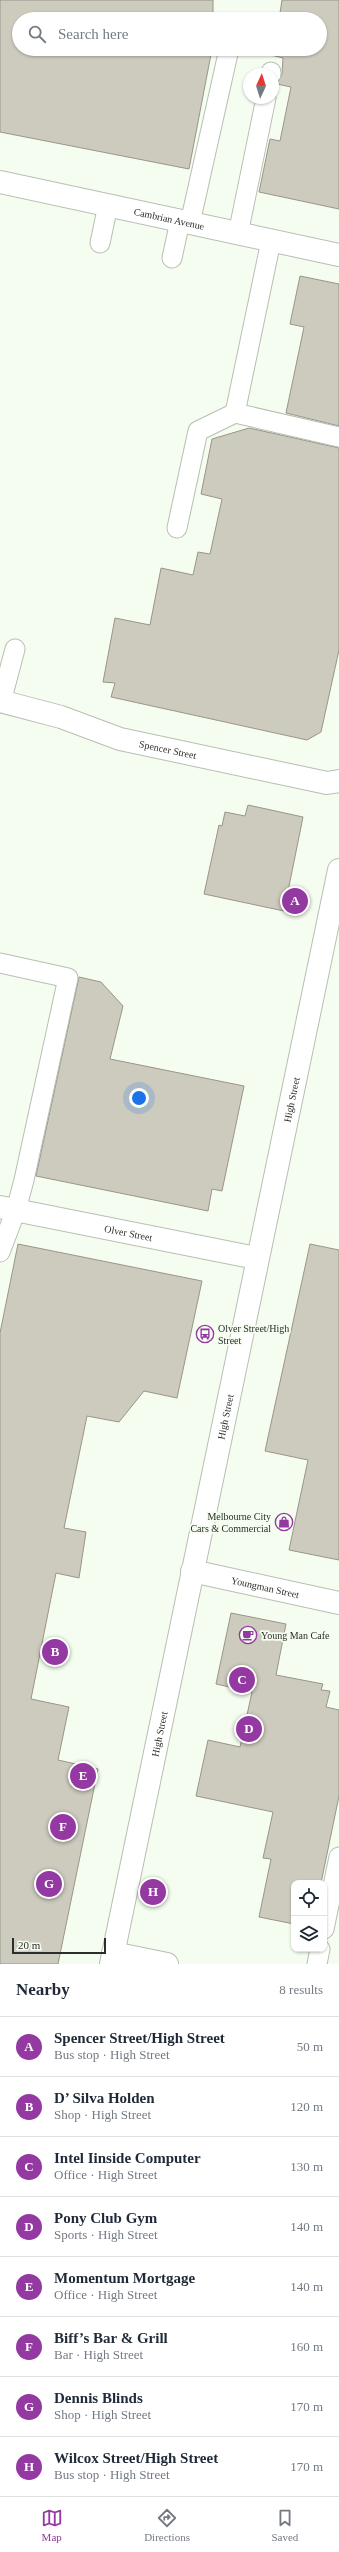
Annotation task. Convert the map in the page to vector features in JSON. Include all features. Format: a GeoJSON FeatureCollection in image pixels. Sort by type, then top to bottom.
{"type":"FeatureCollection","features":[{"type":"Feature","properties":{"kind":"street","name":"Cambrian Avenue"},"geometry":{"type":"LineString","coordinates":[[0,182],[339,255]]}},
{"type":"Feature","properties":{"kind":"street","name":"Spencer Street"},"geometry":{"type":"LineString","coordinates":[[0,702],[61,717],[120,739],[327,783],[339,781]]}},
{"type":"Feature","properties":{"kind":"street","name":"High Street"},"geometry":{"type":"LineString","coordinates":[[112,1958],[256,1258],[339,870]]}},
{"type":"Feature","properties":{"kind":"street","name":"Olver Street"},"geometry":{"type":"LineString","coordinates":[[8,1208],[256,1258]]}},
{"type":"Feature","properties":{"kind":"street","name":"Youngman Street"},"geometry":{"type":"LineString","coordinates":[[192,1571],[339,1603]]}},
{"type":"Feature","properties":{"kind":"street"},"geometry":{"type":"LineString","coordinates":[[112,1958],[167,1964]]}},
{"type":"Feature","properties":{"kind":"lane"},"geometry":{"type":"LineString","coordinates":[[172,258],[185,222],[227,56]]}},
{"type":"Feature","properties":{"kind":"lane"},"geometry":{"type":"LineString","coordinates":[[238,234],[265,104]]}},
{"type":"Feature","properties":{"kind":"lane"},"geometry":{"type":"LineString","coordinates":[[100,243],[108,205]]}},
{"type":"Feature","properties":{"kind":"lane"},"geometry":{"type":"LineString","coordinates":[[235,414],[271,241]]}},
{"type":"Feature","properties":{"kind":"lane"},"geometry":{"type":"LineString","coordinates":[[177,528],[198,431],[235,414],[339,437]]}},
{"type":"Feature","properties":{"kind":"lane"},"geometry":{"type":"LineString","coordinates":[[0,702],[15,649]]}},
{"type":"Feature","properties":{"kind":"lane"},"geometry":{"type":"LineString","coordinates":[[0,963],[68,978],[8,1208],[0,1252]]}},
{"type":"Feature","properties":{"kind":"lane"},"geometry":{"type":"LineString","coordinates":[[327,1916],[339,1857]]}},
{"type":"Feature","properties":{"kind":"lane"},"geometry":{"type":"LineString","coordinates":[[317,1964],[319,1952]]}},
{"type":"Feature","properties":{"kind":"building"},"geometry":{"type":"Polygon","coordinates":[[[0,0],[213,0],[213,12],[12,12],[12,56],[211,56],[189,169],[0,132],[0,0]]]}},
{"type":"Feature","properties":{"kind":"building"},"geometry":{"type":"Polygon","coordinates":[[[282,0],[339,0],[339,209],[259,192],[270,139],[280,141],[291,87],[279,84],[279,80],[282,74],[283,58],[275,56],[327,56],[327,12],[280,12],[282,0]]]}},
{"type":"Feature","properties":{"kind":"building"},"geometry":{"type":"Polygon","coordinates":[[[300,276],[339,284],[339,426],[286,413],[304,327],[290,324],[300,276]]]}},
{"type":"Feature","properties":{"kind":"building"},"geometry":{"type":"Polygon","coordinates":[[[249,428],[339,448],[339,650],[321,732],[307,740],[111,697],[115,683],[103,682],[115,618],[150,625],[161,568],[193,575],[198,552],[210,554],[222,499],[201,494],[212,439],[249,428]]]}},
{"type":"Feature","properties":{"kind":"building"},"geometry":{"type":"Polygon","coordinates":[[[248,805],[303,817],[284,911],[204,894],[219,825],[222,826],[225,812],[245,816],[248,805]]]}},
{"type":"Feature","properties":{"kind":"building"},"geometry":{"type":"Polygon","coordinates":[[[79,977],[101,982],[123,1006],[110,1059],[244,1086],[222,1191],[212,1189],[208,1211],[36,1176],[79,977]]]}},
{"type":"Feature","properties":{"kind":"building"},"geometry":{"type":"Polygon","coordinates":[[[18,1244],[202,1281],[177,1398],[144,1391],[119,1422],[87,1416],[64,1528],[86,1532],[79,1578],[56,1573],[31,1699],[69,1707],[58,1760],[98,1769],[58,1964],[0,1964],[0,1333],[18,1244]]]}},
{"type":"Feature","properties":{"kind":"building"},"geometry":{"type":"Polygon","coordinates":[[[310,1244],[339,1250],[339,1560],[289,1550],[308,1460],[265,1451],[310,1244]]]}},
{"type":"Feature","properties":{"kind":"building"},"geometry":{"type":"Polygon","coordinates":[[[231,1613],[286,1624],[276,1675],[323,1684],[321,1690],[330,1691],[326,1707],[339,1710],[339,1796],[322,1880],[291,1880],[291,1923],[259,1917],[271,1859],[263,1858],[273,1812],[196,1796],[208,1740],[240,1747],[252,1692],[216,1684],[231,1613]]]}},
{"type":"Feature","properties":{"kind":"place","name":"Spencer Street/High Street"},"geometry":{"type":"Point","coordinates":[295,901]}},
{"type":"Feature","properties":{"kind":"place","name":"Olver Street/High Street"},"geometry":{"type":"Point","coordinates":[205,1334]}},
{"type":"Feature","properties":{"kind":"place","name":"Melbourne City Cars & Commercial"},"geometry":{"type":"Point","coordinates":[284,1522]}},
{"type":"Feature","properties":{"kind":"place","name":"Young Man Cafe"},"geometry":{"type":"Point","coordinates":[248,1635]}},
{"type":"Feature","properties":{"kind":"place","name":"D’ Silva Holden"},"geometry":{"type":"Point","coordinates":[55,1652]}},
{"type":"Feature","properties":{"kind":"place","name":"Intel Iinside Computer"},"geometry":{"type":"Point","coordinates":[242,1680]}},
{"type":"Feature","properties":{"kind":"place","name":"Pony Club Gym"},"geometry":{"type":"Point","coordinates":[249,1729]}},
{"type":"Feature","properties":{"kind":"place","name":"Momentum Mortgage"},"geometry":{"type":"Point","coordinates":[83,1776]}},
{"type":"Feature","properties":{"kind":"place","name":"Biff’s Bar & Grill"},"geometry":{"type":"Point","coordinates":[63,1827]}},
{"type":"Feature","properties":{"kind":"place","name":"Dennis Blinds"},"geometry":{"type":"Point","coordinates":[49,1884]}},
{"type":"Feature","properties":{"kind":"place","name":"Wilcox Street/High Street"},"geometry":{"type":"Point","coordinates":[153,1892]}}]}
